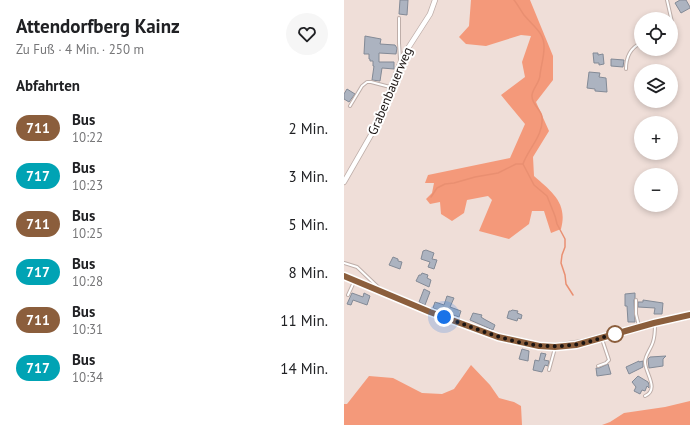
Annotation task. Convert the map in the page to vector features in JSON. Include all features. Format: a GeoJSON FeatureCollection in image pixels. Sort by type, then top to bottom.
{"type":"FeatureCollection","features":[{"type":"Feature","properties":{"kind":"street","name":"Grabenbauerweg"},"geometry":{"type":"LineString","coordinates":[[344,182],[375,128],[410,43],[430,14],[436,0]]}},
{"type":"Feature","properties":{"kind":"street"},"geometry":{"type":"LineString","coordinates":[[344,276],[380,292],[504,339],[534,345],[555,347],[576,345],[655,322],[690,315]]}},
{"type":"Feature","properties":{"kind":"lane"},"geometry":{"type":"LineString","coordinates":[[667,0],[670,12]]}},
{"type":"Feature","properties":{"kind":"lane"},"geometry":{"type":"LineString","coordinates":[[399,18],[398,43],[401,63]]}},
{"type":"Feature","properties":{"kind":"lane"},"geometry":{"type":"LineString","coordinates":[[626,69],[628,54],[634,47]]}},
{"type":"Feature","properties":{"kind":"lane"},"geometry":{"type":"LineString","coordinates":[[350,106],[364,84],[367,82],[392,87]]}},
{"type":"Feature","properties":{"kind":"lane"},"geometry":{"type":"LineString","coordinates":[[344,263],[357,267],[379,288],[380,292]]}},
{"type":"Feature","properties":{"kind":"lane"},"geometry":{"type":"LineString","coordinates":[[348,295],[354,281]]}},
{"type":"Feature","properties":{"kind":"lane"},"geometry":{"type":"LineString","coordinates":[[636,300],[636,314],[640,327]]}},
{"type":"Feature","properties":{"kind":"lane"},"geometry":{"type":"LineString","coordinates":[[645,396],[650,392],[652,384],[647,373],[645,362],[646,356],[654,341],[655,322]]}},
{"type":"Feature","properties":{"kind":"lane"},"geometry":{"type":"LineString","coordinates":[[598,366],[609,360],[602,338]]}},
{"type":"Feature","properties":{"kind":"lane"},"geometry":{"type":"LineString","coordinates":[[549,370],[555,347]]}},
{"type":"Feature","properties":{"kind":"shaded area"},"geometry":{"type":"Polygon","coordinates":[[[471,0],[530,0],[553,56],[553,80],[536,102],[549,131],[533,157],[534,176],[547,187],[557,199],[562,212],[563,220],[561,229],[551,233],[544,211],[532,211],[529,224],[509,239],[479,231],[492,200],[488,196],[467,200],[464,213],[452,221],[441,214],[440,202],[430,204],[426,199],[432,193],[434,183],[425,183],[428,175],[510,158],[525,124],[501,95],[525,77],[522,62],[531,36],[521,35],[486,46],[466,44],[459,37],[469,26],[471,0]]]}},
{"type":"Feature","properties":{"kind":"shaded area"},"geometry":{"type":"Polygon","coordinates":[[[471,365],[490,385],[499,398],[514,402],[521,406],[522,425],[344,425],[344,404],[347,404],[369,376],[393,378],[422,393],[442,394],[454,389],[471,365]]]}},
{"type":"Feature","properties":{"kind":"shaded area"},"geometry":{"type":"Polygon","coordinates":[[[690,401],[690,425],[602,425],[624,413],[665,407],[690,401]]]}},
{"type":"Feature","properties":{"kind":"building"},"geometry":{"type":"Polygon","coordinates":[[[400,0],[408,0],[407,15],[399,14],[400,0]]]}},
{"type":"Feature","properties":{"kind":"building"},"geometry":{"type":"Polygon","coordinates":[[[680,0],[686,0],[690,7],[681,13],[675,3],[680,0]]]}},
{"type":"Feature","properties":{"kind":"building"},"geometry":{"type":"Polygon","coordinates":[[[365,36],[381,39],[380,44],[395,45],[397,48],[396,54],[379,53],[379,62],[394,62],[394,69],[382,68],[380,81],[372,80],[374,66],[373,61],[370,61],[369,59],[369,54],[364,54],[365,36]]]}},
{"type":"Feature","properties":{"kind":"building"},"geometry":{"type":"Polygon","coordinates":[[[593,53],[598,53],[598,55],[603,54],[604,64],[599,65],[599,63],[594,63],[593,53]]]}},
{"type":"Feature","properties":{"kind":"building"},"geometry":{"type":"Polygon","coordinates":[[[611,59],[624,60],[623,67],[611,66],[611,59]]]}},
{"type":"Feature","properties":{"kind":"building"},"geometry":{"type":"Polygon","coordinates":[[[589,72],[600,73],[599,77],[606,78],[607,92],[595,91],[595,89],[587,88],[589,72]]]}},
{"type":"Feature","properties":{"kind":"building"},"geometry":{"type":"Polygon","coordinates":[[[347,89],[355,94],[349,102],[344,99],[344,94],[347,89]]]}},
{"type":"Feature","properties":{"kind":"building"},"geometry":{"type":"Polygon","coordinates":[[[426,250],[434,253],[432,259],[437,260],[434,269],[428,267],[430,262],[421,259],[423,251],[426,250]]]}},
{"type":"Feature","properties":{"kind":"building"},"geometry":{"type":"Polygon","coordinates":[[[393,257],[402,262],[400,269],[389,265],[393,257]]]}},
{"type":"Feature","properties":{"kind":"building"},"geometry":{"type":"Polygon","coordinates":[[[422,273],[428,275],[427,278],[431,280],[429,287],[416,281],[422,273]]]}},
{"type":"Feature","properties":{"kind":"building"},"geometry":{"type":"Polygon","coordinates":[[[424,289],[430,292],[425,305],[419,302],[424,289]]]}},
{"type":"Feature","properties":{"kind":"building"},"geometry":{"type":"Polygon","coordinates":[[[352,293],[363,297],[364,293],[370,296],[367,305],[353,300],[351,305],[347,304],[352,293]]]}},
{"type":"Feature","properties":{"kind":"building"},"geometry":{"type":"Polygon","coordinates":[[[635,293],[635,322],[628,322],[627,306],[625,306],[625,294],[635,293]]]}},
{"type":"Feature","properties":{"kind":"building"},"geometry":{"type":"Polygon","coordinates":[[[447,296],[454,298],[450,307],[461,311],[459,317],[433,308],[435,302],[444,305],[447,296]]]}},
{"type":"Feature","properties":{"kind":"building"},"geometry":{"type":"Polygon","coordinates":[[[643,300],[663,303],[662,314],[654,314],[655,308],[638,307],[638,302],[643,302],[643,300]]]}},
{"type":"Feature","properties":{"kind":"building"},"geometry":{"type":"Polygon","coordinates":[[[509,311],[518,311],[517,313],[522,315],[521,319],[518,318],[517,321],[507,318],[509,311]]]}},
{"type":"Feature","properties":{"kind":"building"},"geometry":{"type":"Polygon","coordinates":[[[473,313],[482,315],[481,317],[495,325],[493,330],[470,320],[473,313]]]}},
{"type":"Feature","properties":{"kind":"building"},"geometry":{"type":"Polygon","coordinates":[[[522,349],[529,351],[528,361],[519,359],[522,349]]]}},
{"type":"Feature","properties":{"kind":"building"},"geometry":{"type":"Polygon","coordinates":[[[541,353],[546,354],[544,360],[549,361],[548,366],[545,365],[542,372],[533,370],[535,360],[539,361],[541,353]]]}},
{"type":"Feature","properties":{"kind":"building"},"geometry":{"type":"Polygon","coordinates":[[[666,356],[663,359],[663,366],[649,368],[648,359],[650,357],[666,356]]]}},
{"type":"Feature","properties":{"kind":"building"},"geometry":{"type":"Polygon","coordinates":[[[639,361],[643,361],[643,367],[629,374],[626,367],[639,361]]]}},
{"type":"Feature","properties":{"kind":"building"},"geometry":{"type":"Polygon","coordinates":[[[608,364],[611,374],[597,376],[596,368],[608,364]]]}},
{"type":"Feature","properties":{"kind":"building"},"geometry":{"type":"Polygon","coordinates":[[[638,376],[648,382],[649,385],[649,388],[647,386],[645,391],[642,390],[640,394],[634,391],[636,387],[632,382],[638,376]]]}},
{"type":"Feature","properties":{"kind":"waterway"},"geometry":{"type":"LineString","coordinates":[[514,0],[524,15],[535,26],[543,38],[544,43],[544,55],[540,78],[532,95],[533,101],[542,117],[541,130],[523,164],[534,185],[547,196],[557,224],[565,239],[565,247],[561,263],[566,284],[573,295]]}},
{"type":"Feature","properties":{"kind":"waterway"},"geometry":{"type":"LineString","coordinates":[[431,197],[437,188],[445,184],[498,173],[516,164],[522,164]]}},
{"type":"Feature","properties":{"kind":"bus line","name":"711"},"geometry":{"type":"LineString","coordinates":[[344,276],[430,312],[498,337],[547,347],[576,345],[654,323],[690,315]]}},
{"type":"Feature","properties":{"kind":"route"},"geometry":{"type":"LineString","coordinates":[[444,317],[504,339],[543,346],[570,346],[615,334]]}}]}
